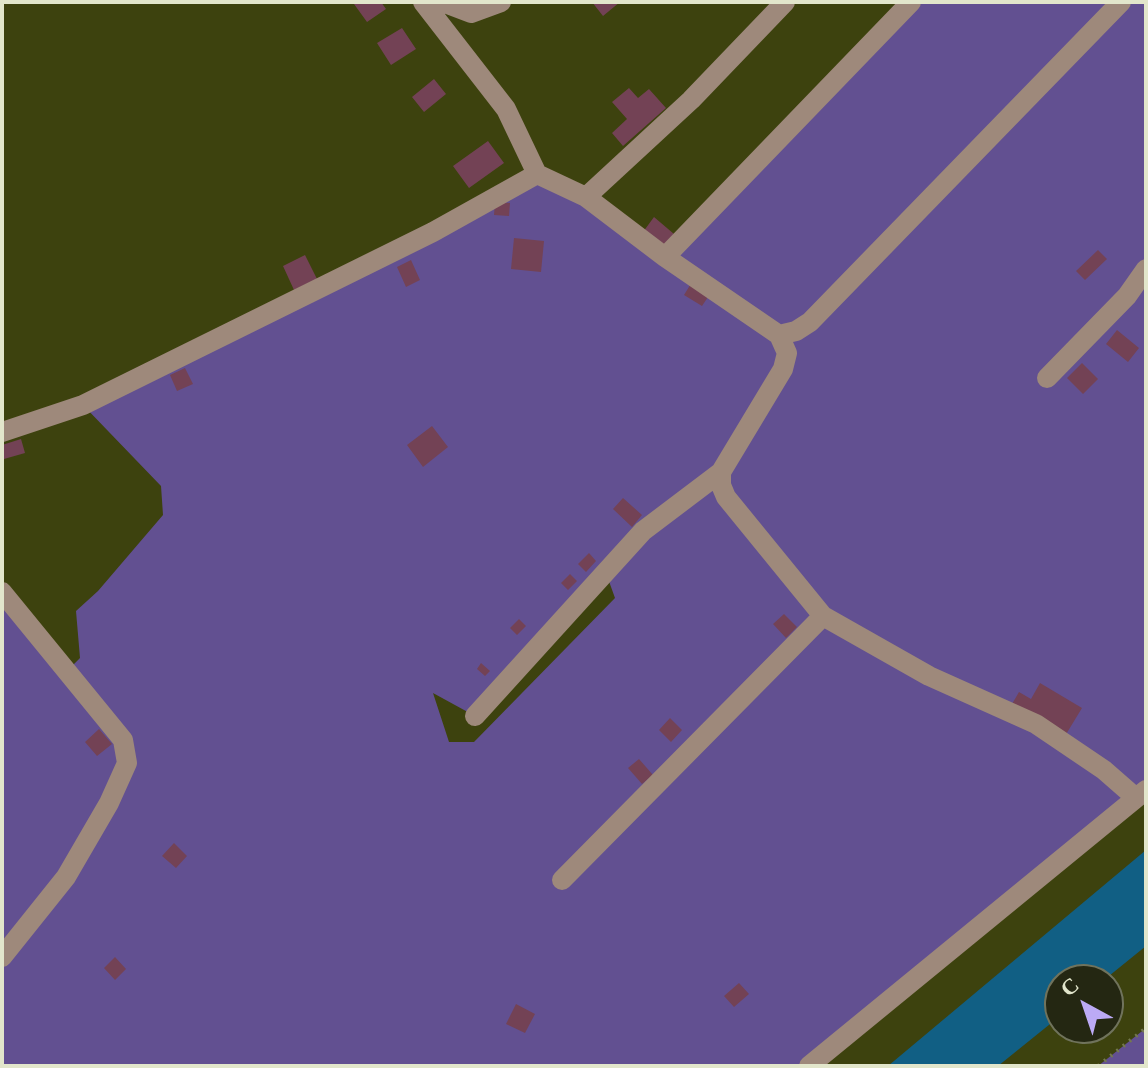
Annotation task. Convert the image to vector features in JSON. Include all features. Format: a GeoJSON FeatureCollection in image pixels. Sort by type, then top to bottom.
{"type":"FeatureCollection","features":[{"type":"Feature","properties":{"kind":"street"},"geometry":{"type":"LineString","coordinates":[[423,2],[506,109],[537,174],[586,197],[665,257],[779,335],[787,353],[783,369],[721,472],[643,531],[475,716]]}},
{"type":"Feature","properties":{"kind":"street"},"geometry":{"type":"LineString","coordinates":[[442,2],[471,13],[501,2]]}},
{"type":"Feature","properties":{"kind":"street"},"geometry":{"type":"LineString","coordinates":[[586,197],[691,100],[785,2]]}},
{"type":"Feature","properties":{"kind":"street"},"geometry":{"type":"LineString","coordinates":[[665,257],[911,2]]}},
{"type":"Feature","properties":{"kind":"street"},"geometry":{"type":"LineString","coordinates":[[779,335],[796,331],[810,322],[1121,2]]}},
{"type":"Feature","properties":{"kind":"street"},"geometry":{"type":"LineString","coordinates":[[2,432],[83,405],[433,232],[537,174]]}},
{"type":"Feature","properties":{"kind":"street"},"geometry":{"type":"LineString","coordinates":[[1047,378],[1127,296],[1146,269]]}},
{"type":"Feature","properties":{"kind":"street"},"geometry":{"type":"LineString","coordinates":[[721,472],[721,485],[726,497],[823,616],[929,676],[1036,724],[1141,794],[809,1066]]}},
{"type":"Feature","properties":{"kind":"street"},"geometry":{"type":"LineString","coordinates":[[2,592],[123,740],[127,763],[109,803],[66,877],[2,957]]}},
{"type":"Feature","properties":{"kind":"street"},"geometry":{"type":"LineString","coordinates":[[562,880],[823,616]]}},
{"type":"Feature","properties":{"kind":"path"},"geometry":{"type":"LineString","coordinates":[[1098,1066],[1146,1028]]}},
{"type":"Feature","properties":{"kind":"shaded area"},"geometry":{"type":"Polygon","coordinates":[[[911,2],[1146,2],[1146,790],[809,1066],[2,1066],[2,592],[67,671],[80,658],[76,611],[98,591],[163,515],[161,486],[83,405],[537,174],[666,257],[911,2]],[[606,573],[475,716],[433,693],[449,742],[474,742],[615,598],[606,573]]]}},
{"type":"Feature","properties":{"kind":"shaded area"},"geometry":{"type":"Polygon","coordinates":[[[1146,1028],[1146,1066],[1098,1066],[1146,1028]]]}},
{"type":"Feature","properties":{"kind":"water"},"geometry":{"type":"Polygon","coordinates":[[[1146,850],[1146,946],[1124,964],[1044,964],[1044,1029],[998,1066],[888,1066],[1146,850]]]}},
{"type":"Feature","properties":{"kind":"building"},"geometry":{"type":"Polygon","coordinates":[[[381,2],[386,9],[367,22],[354,4],[381,2]]]}},
{"type":"Feature","properties":{"kind":"building"},"geometry":{"type":"Polygon","coordinates":[[[592,2],[620,2],[603,16],[592,2]]]}},
{"type":"Feature","properties":{"kind":"building"},"geometry":{"type":"Polygon","coordinates":[[[402,28],[416,49],[391,65],[377,43],[402,28]]]}},
{"type":"Feature","properties":{"kind":"building"},"geometry":{"type":"Polygon","coordinates":[[[434,79],[446,94],[424,112],[412,97],[434,79]]]}},
{"type":"Feature","properties":{"kind":"building"},"geometry":{"type":"Polygon","coordinates":[[[629,88],[638,98],[649,89],[666,108],[623,146],[612,133],[627,119],[612,102],[629,88]]]}},
{"type":"Feature","properties":{"kind":"building"},"geometry":{"type":"Polygon","coordinates":[[[488,141],[504,163],[469,188],[453,166],[488,141]]]}},
{"type":"Feature","properties":{"kind":"building"},"geometry":{"type":"Polygon","coordinates":[[[495,202],[510,203],[509,216],[494,215],[495,202]]]}},
{"type":"Feature","properties":{"kind":"building"},"geometry":{"type":"Polygon","coordinates":[[[654,217],[674,234],[663,248],[643,232],[654,217]]]}},
{"type":"Feature","properties":{"kind":"building"},"geometry":{"type":"Polygon","coordinates":[[[514,238],[544,241],[541,272],[511,269],[514,238]]]}},
{"type":"Feature","properties":{"kind":"building"},"geometry":{"type":"Polygon","coordinates":[[[1098,250],[1107,259],[1085,280],[1076,271],[1098,250]]]}},
{"type":"Feature","properties":{"kind":"building"},"geometry":{"type":"Polygon","coordinates":[[[305,255],[317,279],[294,290],[283,266],[305,255]]]}},
{"type":"Feature","properties":{"kind":"building"},"geometry":{"type":"Polygon","coordinates":[[[411,260],[420,280],[406,287],[397,267],[411,260]]]}},
{"type":"Feature","properties":{"kind":"building"},"geometry":{"type":"Polygon","coordinates":[[[692,282],[710,294],[702,306],[684,295],[692,282]]]}},
{"type":"Feature","properties":{"kind":"building"},"geometry":{"type":"Polygon","coordinates":[[[1117,330],[1139,348],[1128,362],[1106,344],[1117,330]]]}},
{"type":"Feature","properties":{"kind":"building"},"geometry":{"type":"Polygon","coordinates":[[[1082,363],[1098,379],[1083,394],[1067,378],[1082,363]]]}},
{"type":"Feature","properties":{"kind":"building"},"geometry":{"type":"Polygon","coordinates":[[[185,368],[193,384],[177,391],[170,375],[185,368]]]}},
{"type":"Feature","properties":{"kind":"building"},"geometry":{"type":"Polygon","coordinates":[[[432,426],[448,447],[423,467],[407,445],[432,426]]]}},
{"type":"Feature","properties":{"kind":"building"},"geometry":{"type":"Polygon","coordinates":[[[21,439],[25,453],[4,459],[2,445],[21,439]]]}},
{"type":"Feature","properties":{"kind":"building"},"geometry":{"type":"Polygon","coordinates":[[[623,498],[642,515],[632,527],[613,509],[623,498]]]}},
{"type":"Feature","properties":{"kind":"building"},"geometry":{"type":"Polygon","coordinates":[[[589,553],[596,561],[586,572],[578,564],[589,553]]]}},
{"type":"Feature","properties":{"kind":"building"},"geometry":{"type":"Polygon","coordinates":[[[570,574],[577,581],[568,590],[561,583],[570,574]]]}},
{"type":"Feature","properties":{"kind":"building"},"geometry":{"type":"Polygon","coordinates":[[[784,614],[797,627],[786,638],[773,624],[784,614]]]}},
{"type":"Feature","properties":{"kind":"building"},"geometry":{"type":"Polygon","coordinates":[[[519,619],[526,626],[517,635],[510,628],[519,619]]]}},
{"type":"Feature","properties":{"kind":"building"},"geometry":{"type":"Polygon","coordinates":[[[481,663],[490,671],[485,676],[477,669],[481,663]]]}},
{"type":"Feature","properties":{"kind":"building"},"geometry":{"type":"Polygon","coordinates":[[[1040,683],[1082,708],[1065,736],[1012,704],[1019,692],[1031,699],[1040,683]]]}},
{"type":"Feature","properties":{"kind":"building"},"geometry":{"type":"Polygon","coordinates":[[[670,718],[682,730],[671,742],[659,730],[670,718]]]}},
{"type":"Feature","properties":{"kind":"building"},"geometry":{"type":"Polygon","coordinates":[[[99,729],[112,744],[97,756],[85,742],[99,729]]]}},
{"type":"Feature","properties":{"kind":"building"},"geometry":{"type":"Polygon","coordinates":[[[639,759],[653,775],[642,784],[628,768],[639,759]]]}},
{"type":"Feature","properties":{"kind":"building"},"geometry":{"type":"Polygon","coordinates":[[[174,843],[187,856],[176,868],[162,856],[174,843]]]}},
{"type":"Feature","properties":{"kind":"building"},"geometry":{"type":"Polygon","coordinates":[[[115,957],[126,969],[115,980],[104,968],[115,957]]]}},
{"type":"Feature","properties":{"kind":"building"},"geometry":{"type":"Polygon","coordinates":[[[739,983],[749,994],[734,1007],[724,996],[739,983]]]}},
{"type":"Feature","properties":{"kind":"building"},"geometry":{"type":"Polygon","coordinates":[[[516,1004],[535,1014],[525,1033],[506,1024],[516,1004]]]}}]}
